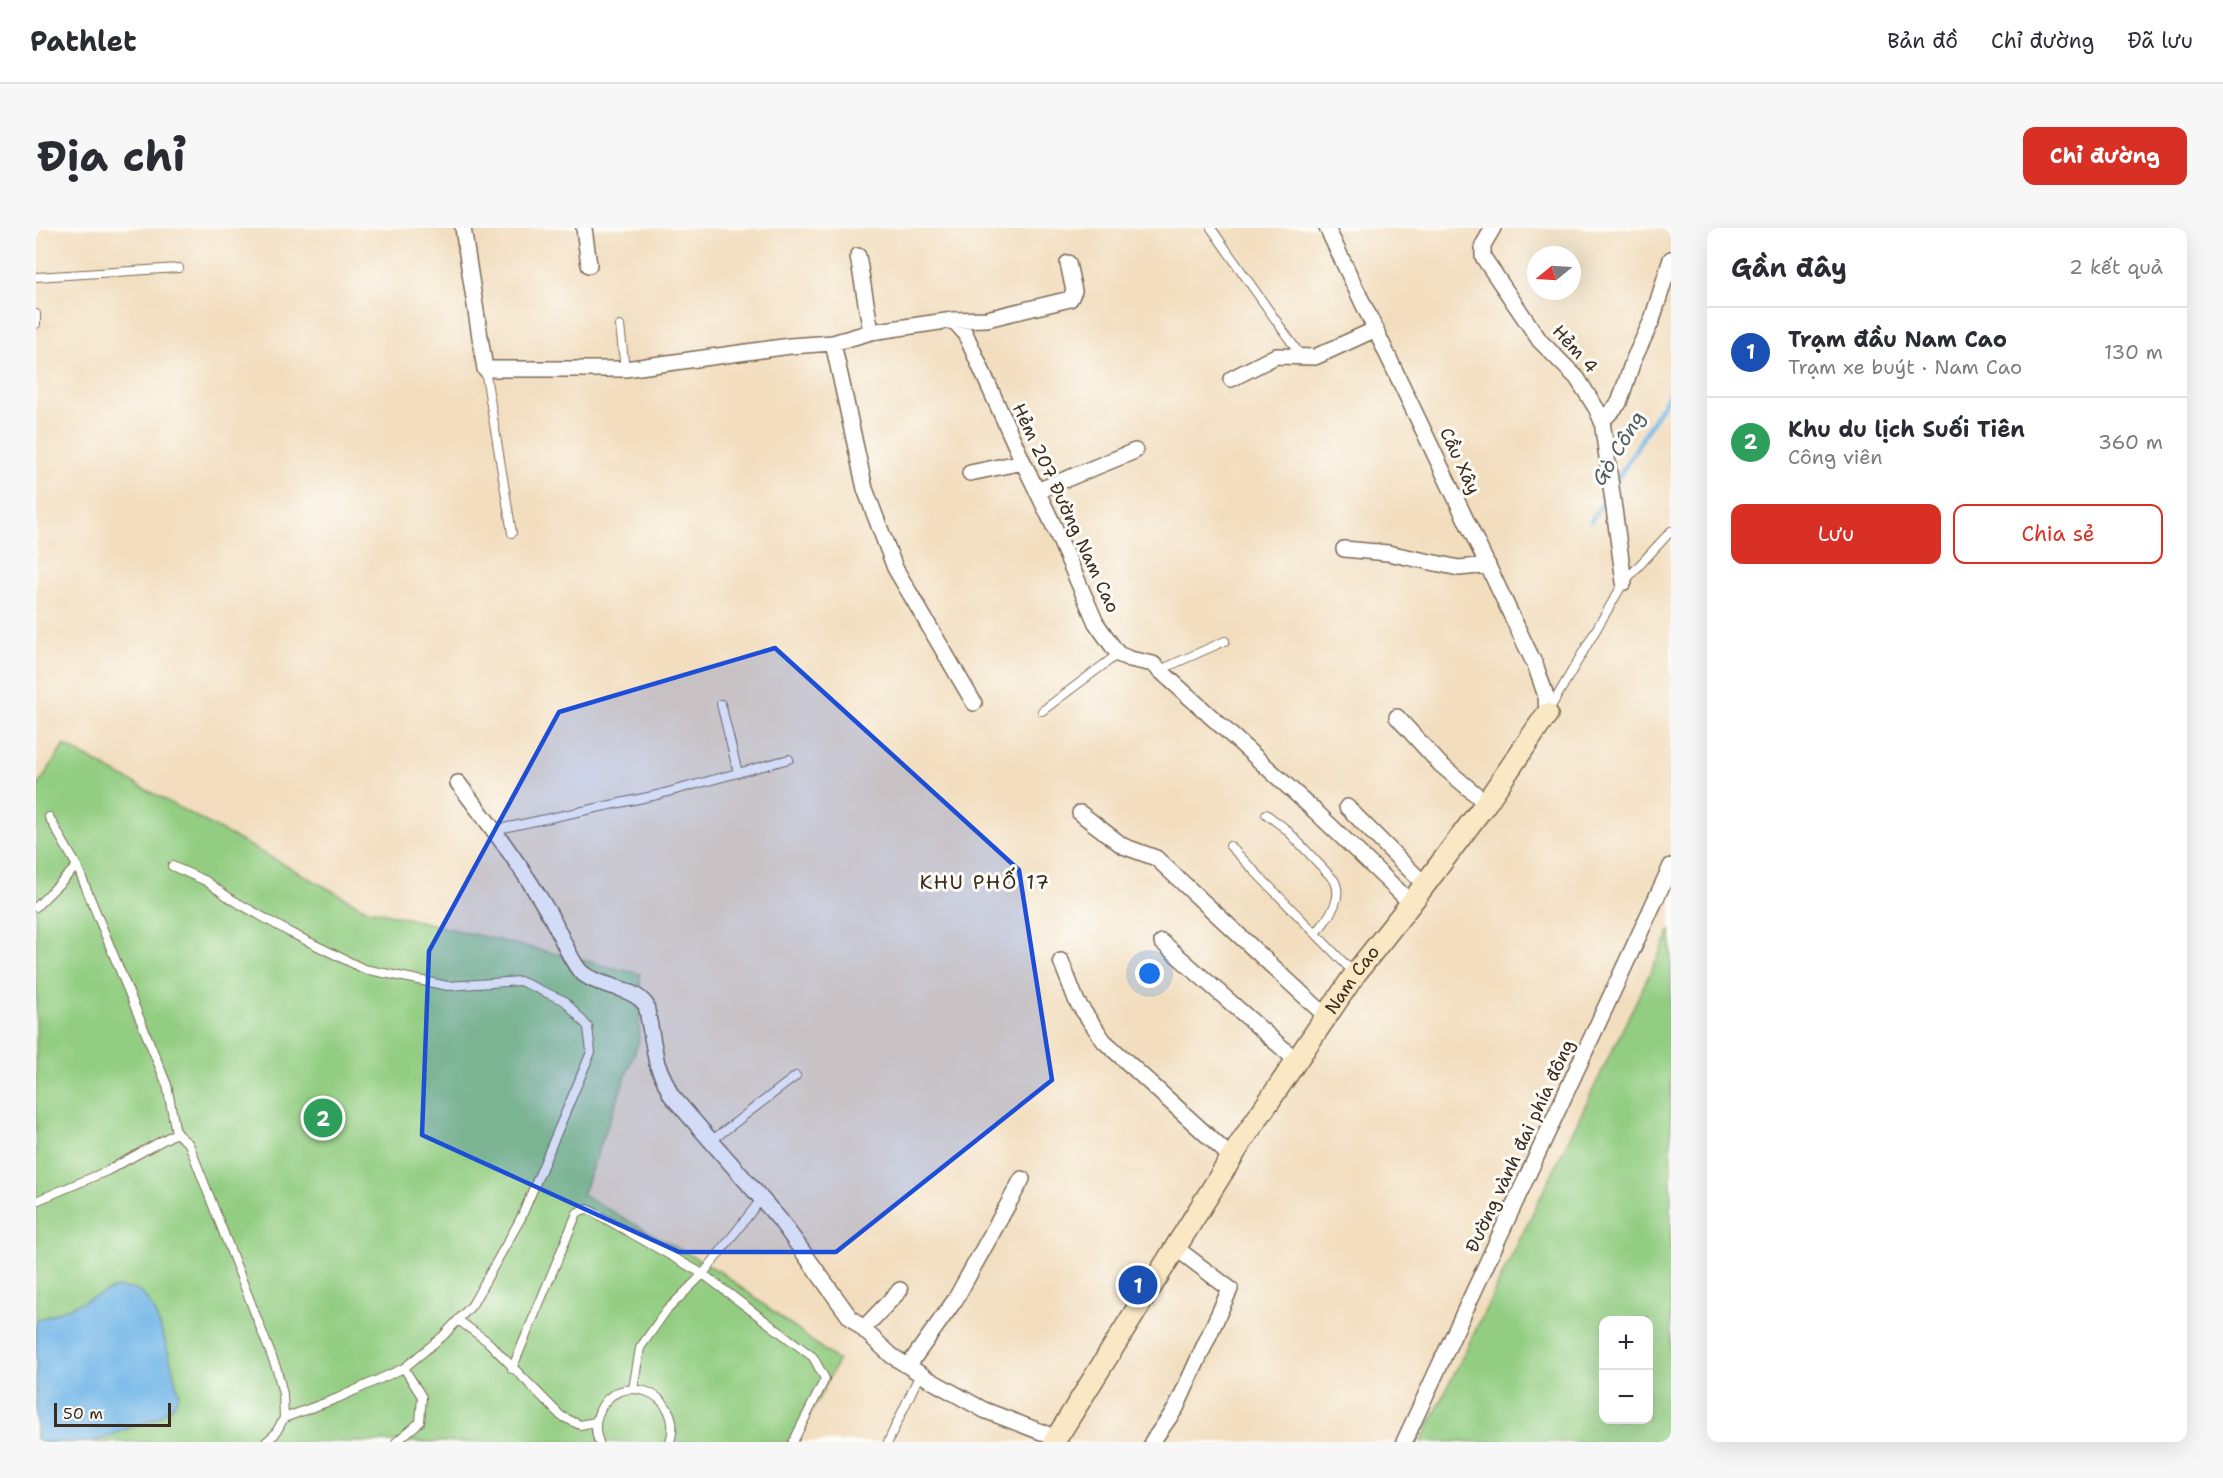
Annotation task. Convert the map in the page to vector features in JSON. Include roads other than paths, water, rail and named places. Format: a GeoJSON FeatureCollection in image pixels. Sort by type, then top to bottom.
{"type":"FeatureCollection","features":[{"type":"Feature","properties":{"kind":"street"},"geometry":{"type":"LineString","coordinates":[[464,228],[485,369],[624,369],[790,346],[833,343],[871,332],[953,320],[987,320],[1067,301],[1074,291],[1068,263]]}},
{"type":"Feature","properties":{"kind":"street"},"geometry":{"type":"LineString","coordinates":[[584,228],[589,265]]}},
{"type":"Feature","properties":{"kind":"street","name":"Cầu Xây"},"geometry":{"type":"LineString","coordinates":[[1327,228],[1536,667],[1546,696],[1547,714]]}},
{"type":"Feature","properties":{"kind":"street","name":"Hẻm 4"},"geometry":{"type":"LineString","coordinates":[[1493,228],[1483,245],[1483,257],[1540,341],[1577,378],[1602,421],[1624,582]]}},
{"type":"Feature","properties":{"kind":"street"},"geometry":{"type":"LineString","coordinates":[[858,256],[871,332]]}},
{"type":"Feature","properties":{"kind":"street"},"geometry":{"type":"LineString","coordinates":[[1602,421],[1618,402],[1652,320],[1671,259]]}},
{"type":"Feature","properties":{"kind":"street","name":"Hẻm 207 Đường Nam Cao"},"geometry":{"type":"LineString","coordinates":[[953,320],[965,333],[1096,623],[1118,654]]}},
{"type":"Feature","properties":{"kind":"street"},"geometry":{"type":"LineString","coordinates":[[1231,379],[1276,356],[1314,357],[1376,329]]}},
{"type":"Feature","properties":{"kind":"street"},"geometry":{"type":"LineString","coordinates":[[833,343],[865,489],[895,568],[974,703]]}},
{"type":"Feature","properties":{"kind":"street"},"geometry":{"type":"LineString","coordinates":[[1037,491],[1135,451]]}},
{"type":"Feature","properties":{"kind":"street"},"geometry":{"type":"LineString","coordinates":[[970,473],[1023,462]]}},
{"type":"Feature","properties":{"kind":"street"},"geometry":{"type":"LineString","coordinates":[[1344,549],[1388,553],[1459,568],[1488,565]]}},
{"type":"Feature","properties":{"kind":"street"},"geometry":{"type":"LineString","coordinates":[[1118,654],[1153,664],[1315,811],[1411,903]]}},
{"type":"Feature","properties":{"kind":"street","name":"Nam Cao"},"geometry":{"type":"LineString","coordinates":[[1055,1440],[1232,1158],[1355,974],[1486,803],[1547,714]]}},
{"type":"Feature","properties":{"kind":"street"},"geometry":{"type":"LineString","coordinates":[[1397,717],[1440,764],[1486,803]]}},
{"type":"Feature","properties":{"kind":"street"},"geometry":{"type":"LineString","coordinates":[[458,783],[513,855],[551,916],[579,970],[592,978],[640,997],[646,1005],[657,1064],[671,1095],[780,1220],[849,1316],[892,1356],[915,1370],[984,1410],[1055,1440]]}},
{"type":"Feature","properties":{"kind":"street"},"geometry":{"type":"LineString","coordinates":[[1347,807],[1425,885]]}},
{"type":"Feature","properties":{"kind":"street"},"geometry":{"type":"LineString","coordinates":[[1080,813],[1123,846],[1156,858],[1327,1017]]}},
{"type":"Feature","properties":{"kind":"street","name":"Đường vành đai phía đông"},"geometry":{"type":"LineString","coordinates":[[1404,1442],[1671,866]]}},
{"type":"Feature","properties":{"kind":"street"},"geometry":{"type":"LineString","coordinates":[[1162,942],[1297,1060]]}},
{"type":"Feature","properties":{"kind":"street"},"geometry":{"type":"LineString","coordinates":[[1061,961],[1077,1002],[1104,1041],[1232,1158]]}},
{"type":"Feature","properties":{"kind":"street"},"geometry":{"type":"LineString","coordinates":[[915,1370],[1022,1179]]}},
{"type":"Feature","properties":{"kind":"street"},"geometry":{"type":"LineString","coordinates":[[1152,1442],[1176,1408],[1230,1289],[1176,1248]]}},
{"type":"Feature","properties":{"kind":"street"},"geometry":{"type":"LineString","coordinates":[[863,1329],[900,1290]]}},
{"type":"Feature","properties":{"kind":"lane"},"geometry":{"type":"LineString","coordinates":[[1210,228],[1302,357]]}},
{"type":"Feature","properties":{"kind":"lane"},"geometry":{"type":"LineString","coordinates":[[36,277],[179,268]]}},
{"type":"Feature","properties":{"kind":"lane"},"geometry":{"type":"LineString","coordinates":[[36,314],[36,324]]}},
{"type":"Feature","properties":{"kind":"lane"},"geometry":{"type":"LineString","coordinates":[[620,326],[624,369]]}},
{"type":"Feature","properties":{"kind":"lane"},"geometry":{"type":"LineString","coordinates":[[485,369],[512,532]]}},
{"type":"Feature","properties":{"kind":"lane","name":"Nam Cao"},"geometry":{"type":"LineString","coordinates":[[1547,714],[1624,582],[1671,531]]}},
{"type":"Feature","properties":{"kind":"lane"},"geometry":{"type":"LineString","coordinates":[[1160,670],[1225,641]]}},
{"type":"Feature","properties":{"kind":"lane"},"geometry":{"type":"LineString","coordinates":[[1042,711],[1118,654]]}},
{"type":"Feature","properties":{"kind":"lane"},"geometry":{"type":"LineString","coordinates":[[721,704],[738,773]]}},
{"type":"Feature","properties":{"kind":"lane"},"geometry":{"type":"LineString","coordinates":[[494,830],[657,795],[789,759]]}},
{"type":"Feature","properties":{"kind":"lane"},"geometry":{"type":"LineString","coordinates":[[1266,814],[1286,829],[1339,888],[1336,903],[1316,934]]}},
{"type":"Feature","properties":{"kind":"lane"},"geometry":{"type":"LineString","coordinates":[[49,817],[77,866],[167,1085],[176,1133],[189,1144],[277,1370],[283,1394],[284,1418],[275,1434],[266,1442]]}},
{"type":"Feature","properties":{"kind":"lane"},"geometry":{"type":"LineString","coordinates":[[1230,846],[1355,974]]}},
{"type":"Feature","properties":{"kind":"lane"},"geometry":{"type":"LineString","coordinates":[[36,908],[77,866]]}},
{"type":"Feature","properties":{"kind":"lane"},"geometry":{"type":"LineString","coordinates":[[172,866],[206,882],[289,933],[364,969],[448,986],[520,981],[565,1001],[588,1027],[591,1052],[521,1218],[472,1305],[444,1336],[404,1368],[338,1398],[284,1418]]}},
{"type":"Feature","properties":{"kind":"lane"},"geometry":{"type":"LineString","coordinates":[[711,1141],[796,1076]]}},
{"type":"Feature","properties":{"kind":"lane"},"geometry":{"type":"LineString","coordinates":[[36,1201],[107,1171],[176,1133]]}},
{"type":"Feature","properties":{"kind":"lane"},"geometry":{"type":"LineString","coordinates":[[633,1389],[640,1348],[666,1311],[704,1274],[762,1198]]}},
{"type":"Feature","properties":{"kind":"lane"},"geometry":{"type":"LineString","coordinates":[[512,1369],[577,1214],[588,1209],[704,1274],[813,1357],[825,1378],[793,1442]]}},
{"type":"Feature","properties":{"kind":"lane"},"geometry":{"type":"LineString","coordinates":[[458,1320],[488,1341],[512,1369],[561,1416],[580,1425],[596,1422]]}},
{"type":"Feature","properties":{"kind":"lane"},"geometry":{"type":"LineString","coordinates":[[396,1442],[420,1422],[422,1397],[404,1368]]}},
{"type":"Feature","properties":{"kind":"lane"},"geometry":{"type":"LineString","coordinates":[[888,1442],[915,1370]]}},
{"type":"Feature","properties":{"kind":"lane"},"geometry":{"type":"LineString","coordinates":[[599,1442],[596,1422],[600,1409],[619,1391],[633,1389],[646,1390],[667,1407],[672,1420],[673,1433],[670,1442]]}},
{"type":"Feature","properties":{"kind":"water"},"geometry":{"type":"Polygon","coordinates":[[[115,1288],[138,1291],[146,1298],[159,1323],[179,1395],[173,1406],[157,1418],[93,1442],[36,1442],[36,1321],[115,1288]]]}},
{"type":"Feature","properties":{"kind":"waterway","name":"Gò Công"},"geometry":{"type":"LineString","coordinates":[[1615,483],[1671,391]]}},
{"type":"Feature","properties":{"kind":"waterway","name":"Gò Công"},"geometry":{"type":"LineString","coordinates":[[1591,521],[1607,496]]}},
{"type":"Feature","properties":{"kind":"place","name":"Khu du lịch Suối Tiên"},"geometry":{"type":"Point","coordinates":[323,1118]}},
{"type":"Feature","properties":{"kind":"place","name":"Trạm đầu Nam Cao"},"geometry":{"type":"Point","coordinates":[1138,1285]}},
{"type":"Feature","properties":{"kind":"district","name":"KHU PHỐ 17"},"geometry":{"type":"Point","coordinates":[985,882]}}]}
